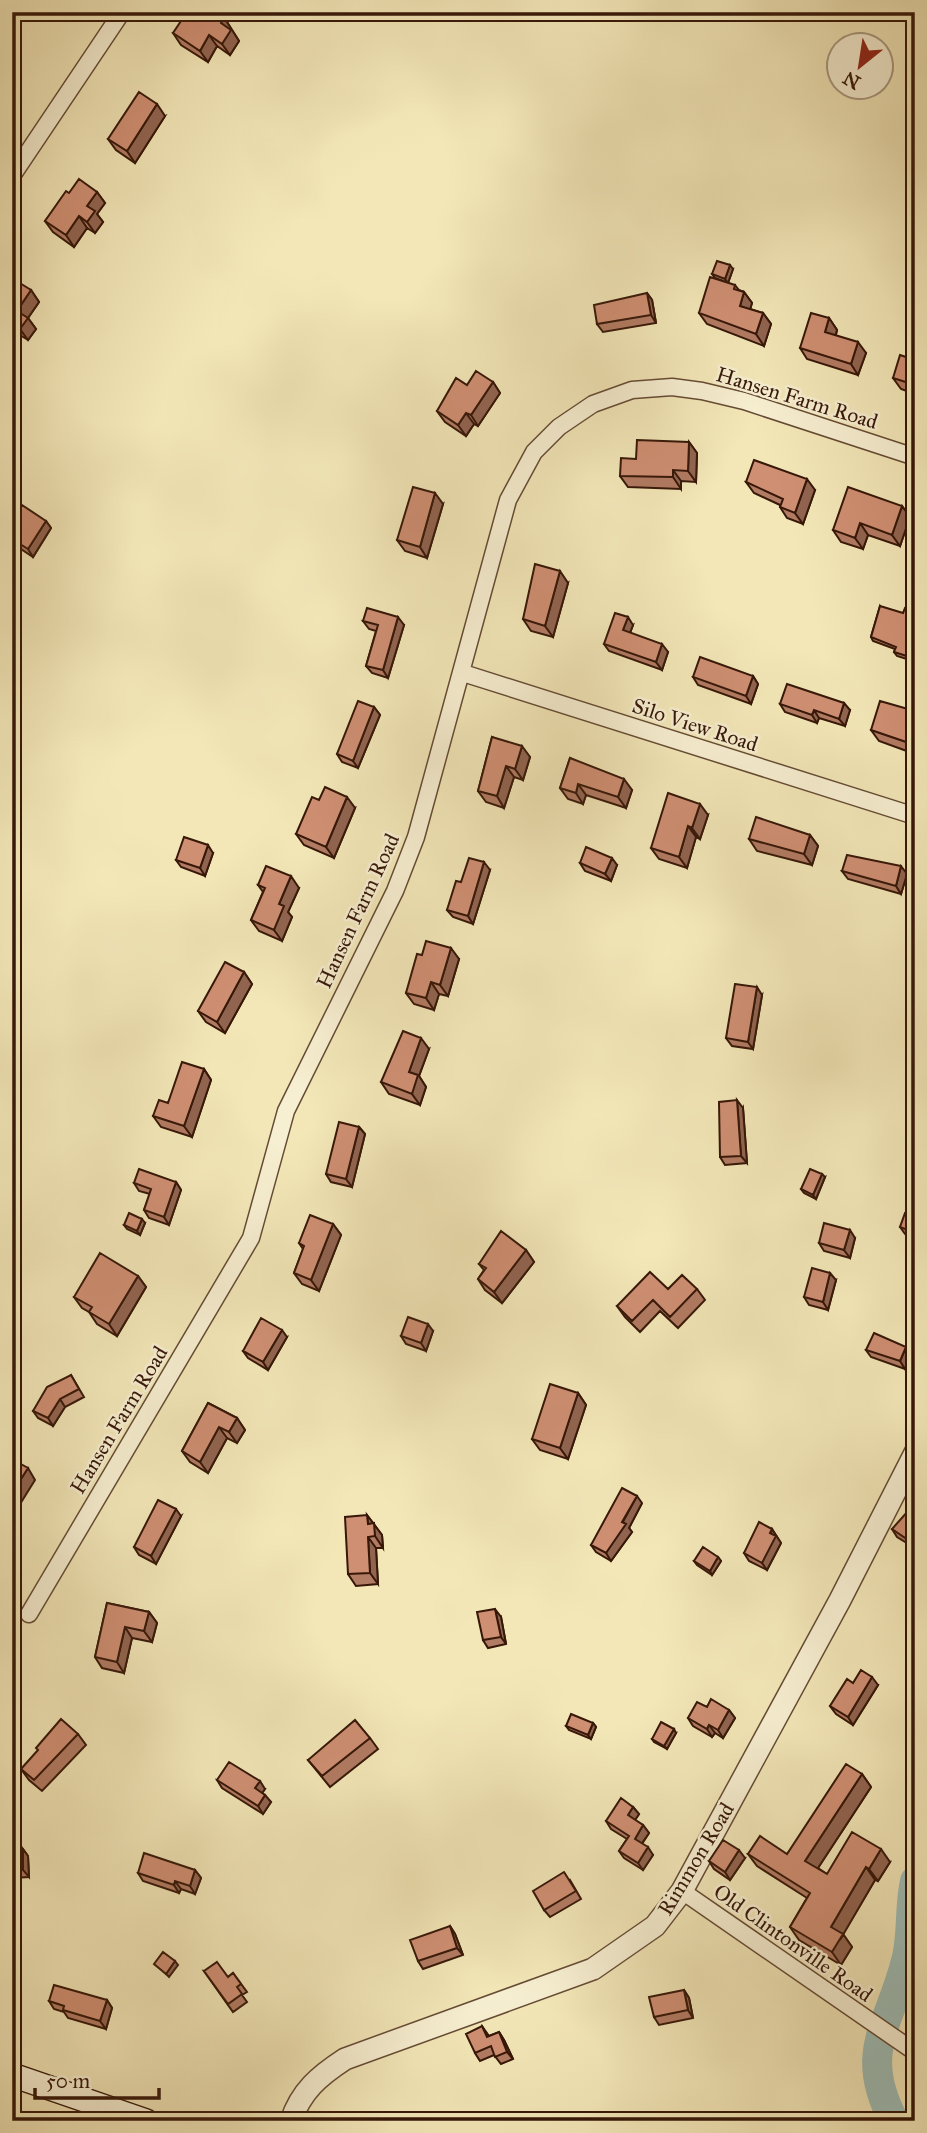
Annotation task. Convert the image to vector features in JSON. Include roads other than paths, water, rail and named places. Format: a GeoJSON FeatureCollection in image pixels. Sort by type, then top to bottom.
{"type":"FeatureCollection","features":[{"type":"Feature","properties":{"kind":"main road"},"geometry":{"type":"LineString","coordinates":[[12,2075],[146,2121]]}},
{"type":"Feature","properties":{"kind":"street"},"geometry":{"type":"LineString","coordinates":[[12,176],[122,12]]}},
{"type":"Feature","properties":{"kind":"street","name":"Hansen Farm Road"},"geometry":{"type":"LineString","coordinates":[[29,1614],[251,1238],[286,1111],[395,891],[416,837],[463,673],[508,500],[534,452],[559,427],[593,404],[632,390],[671,387],[744,401],[915,457]]}},
{"type":"Feature","properties":{"kind":"street","name":"Silo View Road"},"geometry":{"type":"LineString","coordinates":[[463,673],[915,816]]}},
{"type":"Feature","properties":{"kind":"street","name":"Rimmon Road"},"geometry":{"type":"LineString","coordinates":[[290,2121],[300,2098],[316,2078],[345,2059],[593,1969],[655,1926],[682,1891],[840,1600],[915,1453]]}},
{"type":"Feature","properties":{"kind":"street","name":"Old Clintonville Road"},"geometry":{"type":"LineString","coordinates":[[682,1891],[915,2052]]}},
{"type":"Feature","properties":{"kind":"waterway"},"geometry":{"type":"LineString","coordinates":[[894,2121],[883,2097],[877,2057],[880,2039],[908,1951],[915,1881]]}}]}
